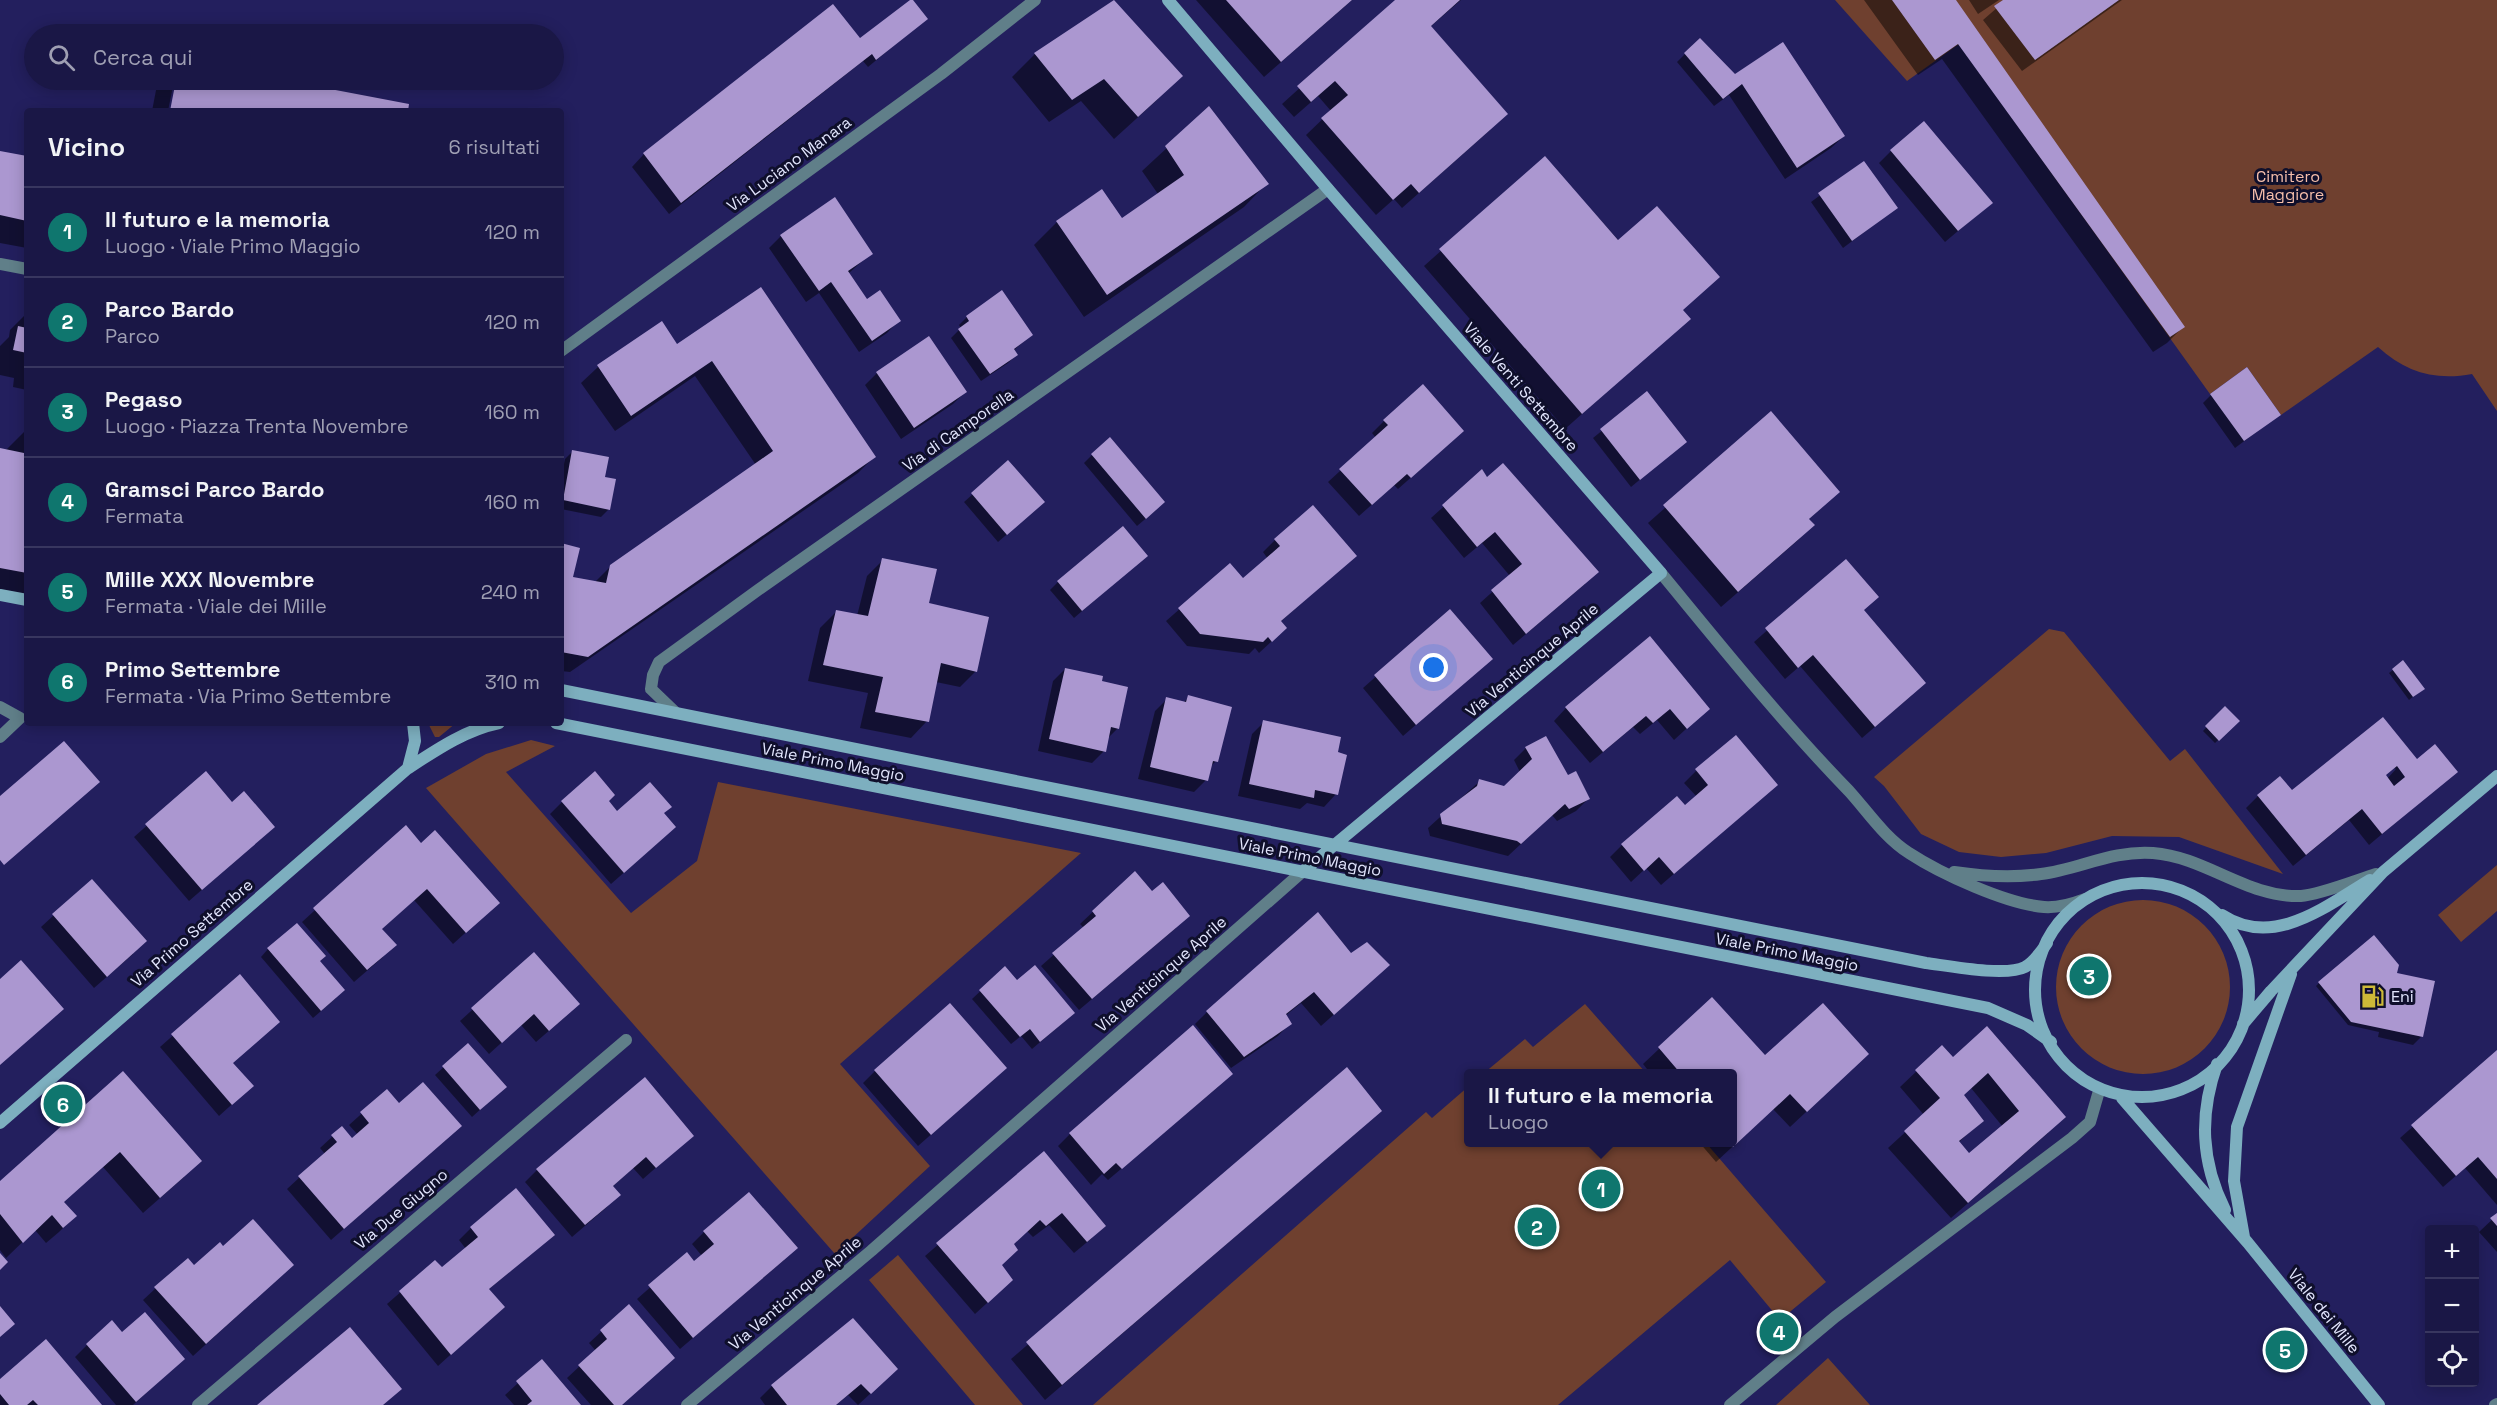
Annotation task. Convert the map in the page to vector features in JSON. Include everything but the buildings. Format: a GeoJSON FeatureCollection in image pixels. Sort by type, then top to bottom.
{"type":"FeatureCollection","features":[{"type":"Feature","properties":{"kind":"main road","name":"Viale Venti Settembre"},"geometry":{"type":"LineString","coordinates":[[1168,0],[1328,189],[1661,573]]}},
{"type":"Feature","properties":{"kind":"main road","name":"Via Venticinque Aprile"},"geometry":{"type":"LineString","coordinates":[[1302,872],[1661,573]]}},
{"type":"Feature","properties":{"kind":"main road"},"geometry":{"type":"LineString","coordinates":[[0,595],[24,599]]}},
{"type":"Feature","properties":{"kind":"main road","name":"Viale Primo Maggio"},"geometry":{"type":"LineString","coordinates":[[564,691],[1926,963],[2005,972],[2016,970],[2034,961],[2047,943]]}},
{"type":"Feature","properties":{"kind":"main road","name":"Viale Primo Maggio"},"geometry":{"type":"LineString","coordinates":[[564,725],[1988,1008],[2027,1025],[2051,1042]]}},
{"type":"Feature","properties":{"kind":"main road"},"geometry":{"type":"LineString","coordinates":[[407,769],[413,755],[414,726]]}},
{"type":"Feature","properties":{"kind":"main road","name":"Via Primo Settembre"},"geometry":{"type":"LineString","coordinates":[[0,1123],[407,769],[437,749],[468,733],[490,726]]}},
{"type":"Feature","properties":{"kind":"main road"},"geometry":{"type":"LineString","coordinates":[[2242,1025],[2383,872],[2497,776]]}},
{"type":"Feature","properties":{"kind":"main road"},"geometry":{"type":"LineString","coordinates":[[2214,909],[2246,926],[2259,928],[2287,925],[2304,919],[2383,872]]}},
{"type":"Feature","properties":{"kind":"main road"},"geometry":{"type":"LineString","coordinates":[[2125,883],[2165,884],[2185,890],[2203,900],[2232,929],[2245,960],[2249,993],[2242,1025],[2236,1040],[2217,1064],[2181,1089],[2159,1097],[2122,1098],[2099,1091],[2069,1069],[2051,1042],[2038,1006],[2038,968],[2047,943],[2056,927],[2085,899],[2105,889],[2125,883]]}},
{"type":"Feature","properties":{"kind":"main road"},"geometry":{"type":"LineString","coordinates":[[2244,1238],[2234,1181],[2237,1127],[2294,966]]}},
{"type":"Feature","properties":{"kind":"main road"},"geometry":{"type":"LineString","coordinates":[[2217,1064],[2208,1090],[2204,1126],[2206,1156],[2214,1188],[2229,1217],[2244,1238]]}},
{"type":"Feature","properties":{"kind":"main road"},"geometry":{"type":"LineString","coordinates":[[2122,1098],[2244,1238]]}},
{"type":"Feature","properties":{"kind":"main road","name":"Viale dei Mille"},"geometry":{"type":"LineString","coordinates":[[2244,1238],[2379,1405]]}},
{"type":"Feature","properties":{"kind":"street","name":"Via Luciano Manara"},"geometry":{"type":"LineString","coordinates":[[564,349],[941,74],[1035,0]]}},
{"type":"Feature","properties":{"kind":"street","name":"Via di Camporella"},"geometry":{"type":"LineString","coordinates":[[676,713],[651,689],[653,675],[659,662],[1328,189]]}},
{"type":"Feature","properties":{"kind":"street"},"geometry":{"type":"LineString","coordinates":[[0,264],[24,268]]}},
{"type":"Feature","properties":{"kind":"street","name":"Viale Venti Settembre"},"geometry":{"type":"LineString","coordinates":[[1661,573],[1788,726],[1852,794],[1871,819],[1908,853],[1999,895],[2045,907],[2085,899]]}},
{"type":"Feature","properties":{"kind":"street"},"geometry":{"type":"LineString","coordinates":[[0,707],[20,718],[0,737]]}},
{"type":"Feature","properties":{"kind":"street"},"geometry":{"type":"LineString","coordinates":[[1944,871],[2013,875],[2041,874],[2124,853],[2153,853],[2201,865],[2252,888],[2274,894],[2303,896],[2383,872]]}},
{"type":"Feature","properties":{"kind":"street","name":"Via Venticinque Aprile"},"geometry":{"type":"LineString","coordinates":[[687,1405],[871,1251],[1302,872]]}},
{"type":"Feature","properties":{"kind":"street","name":"Via Due Giugno"},"geometry":{"type":"LineString","coordinates":[[198,1405],[626,1040]]}},
{"type":"Feature","properties":{"kind":"street"},"geometry":{"type":"LineString","coordinates":[[1730,1405],[1835,1317],[2072,1138],[2090,1122],[2099,1091]]}},
{"type":"Feature","properties":{"kind":"green space","name":"Cimitero Maggiore"},"geometry":{"type":"Polygon","coordinates":[[[1835,0],[2497,0],[2497,411],[2472,374],[2446,376],[2421,372],[2399,363],[2378,347],[2281,415],[2247,367],[2210,394],[1959,44],[1907,81],[1835,0]]]}},
{"type":"Feature","properties":{"kind":"green space"},"geometry":{"type":"Polygon","coordinates":[[[2049,629],[2064,632],[2170,761],[2185,749],[2283,874],[2179,837],[2112,836],[2046,853],[2001,857],[1959,852],[1921,834],[1884,786],[1874,777],[2049,629]]]}},
{"type":"Feature","properties":{"kind":"green space"},"geometry":{"type":"Polygon","coordinates":[[[430,726],[452,726],[439,737],[435,737],[430,726]]]}},
{"type":"Feature","properties":{"kind":"green space"},"geometry":{"type":"Polygon","coordinates":[[[531,740],[555,746],[506,772],[631,913],[697,861],[718,782],[1081,853],[840,1064],[930,1166],[835,1254],[426,788],[486,754],[531,740]]]}},
{"type":"Feature","properties":{"kind":"green space"},"geometry":{"type":"Polygon","coordinates":[[[2497,865],[2497,911],[2461,942],[2438,915],[2497,865]]]}},
{"type":"Feature","properties":{"kind":"green space"},"geometry":{"type":"Polygon","coordinates":[[[2143,900],[2176,907],[2191,915],[2204,926],[2215,939],[2223,954],[2230,987],[2223,1020],[2215,1035],[2204,1048],[2191,1059],[2176,1067],[2143,1074],[2110,1067],[2095,1059],[2082,1048],[2071,1035],[2063,1020],[2056,987],[2063,954],[2071,939],[2082,926],[2095,915],[2110,907],[2143,900]]]}},
{"type":"Feature","properties":{"kind":"green space"},"geometry":{"type":"Polygon","coordinates":[[[1585,1004],[1642,1069],[1489,1069],[1525,1039],[1533,1047],[1585,1004]]]}},
{"type":"Feature","properties":{"kind":"green space"},"geometry":{"type":"Polygon","coordinates":[[[1464,1090],[1464,1147],[1709,1147],[1826,1282],[1780,1320],[1730,1260],[1558,1405],[1093,1405],[1426,1112],[1432,1118],[1464,1090]]]}},
{"type":"Feature","properties":{"kind":"green space"},"geometry":{"type":"Polygon","coordinates":[[[898,1255],[1023,1405],[975,1405],[869,1280],[898,1255]]]}},
{"type":"Feature","properties":{"kind":"green space"},"geometry":{"type":"Polygon","coordinates":[[[1828,1358],[1870,1405],[1776,1405],[1828,1358]]]}},
{"type":"Feature","properties":{"kind":"place","name":"Pegaso"},"geometry":{"type":"Point","coordinates":[2089,976]}},
{"type":"Feature","properties":{"kind":"place","name":"Eni"},"geometry":{"type":"Point","coordinates":[2373,996]}},
{"type":"Feature","properties":{"kind":"place","name":"Primo Settembre"},"geometry":{"type":"Point","coordinates":[63,1104]}},
{"type":"Feature","properties":{"kind":"place","name":"Il futuro e la memoria"},"geometry":{"type":"Point","coordinates":[1601,1189]}},
{"type":"Feature","properties":{"kind":"place","name":"Parco Bardo"},"geometry":{"type":"Point","coordinates":[1537,1227]}},
{"type":"Feature","properties":{"kind":"place","name":"Gramsci Parco Bardo"},"geometry":{"type":"Point","coordinates":[1779,1332]}},
{"type":"Feature","properties":{"kind":"place","name":"Mille XXX Novembre"},"geometry":{"type":"Point","coordinates":[2285,1350]}}]}
